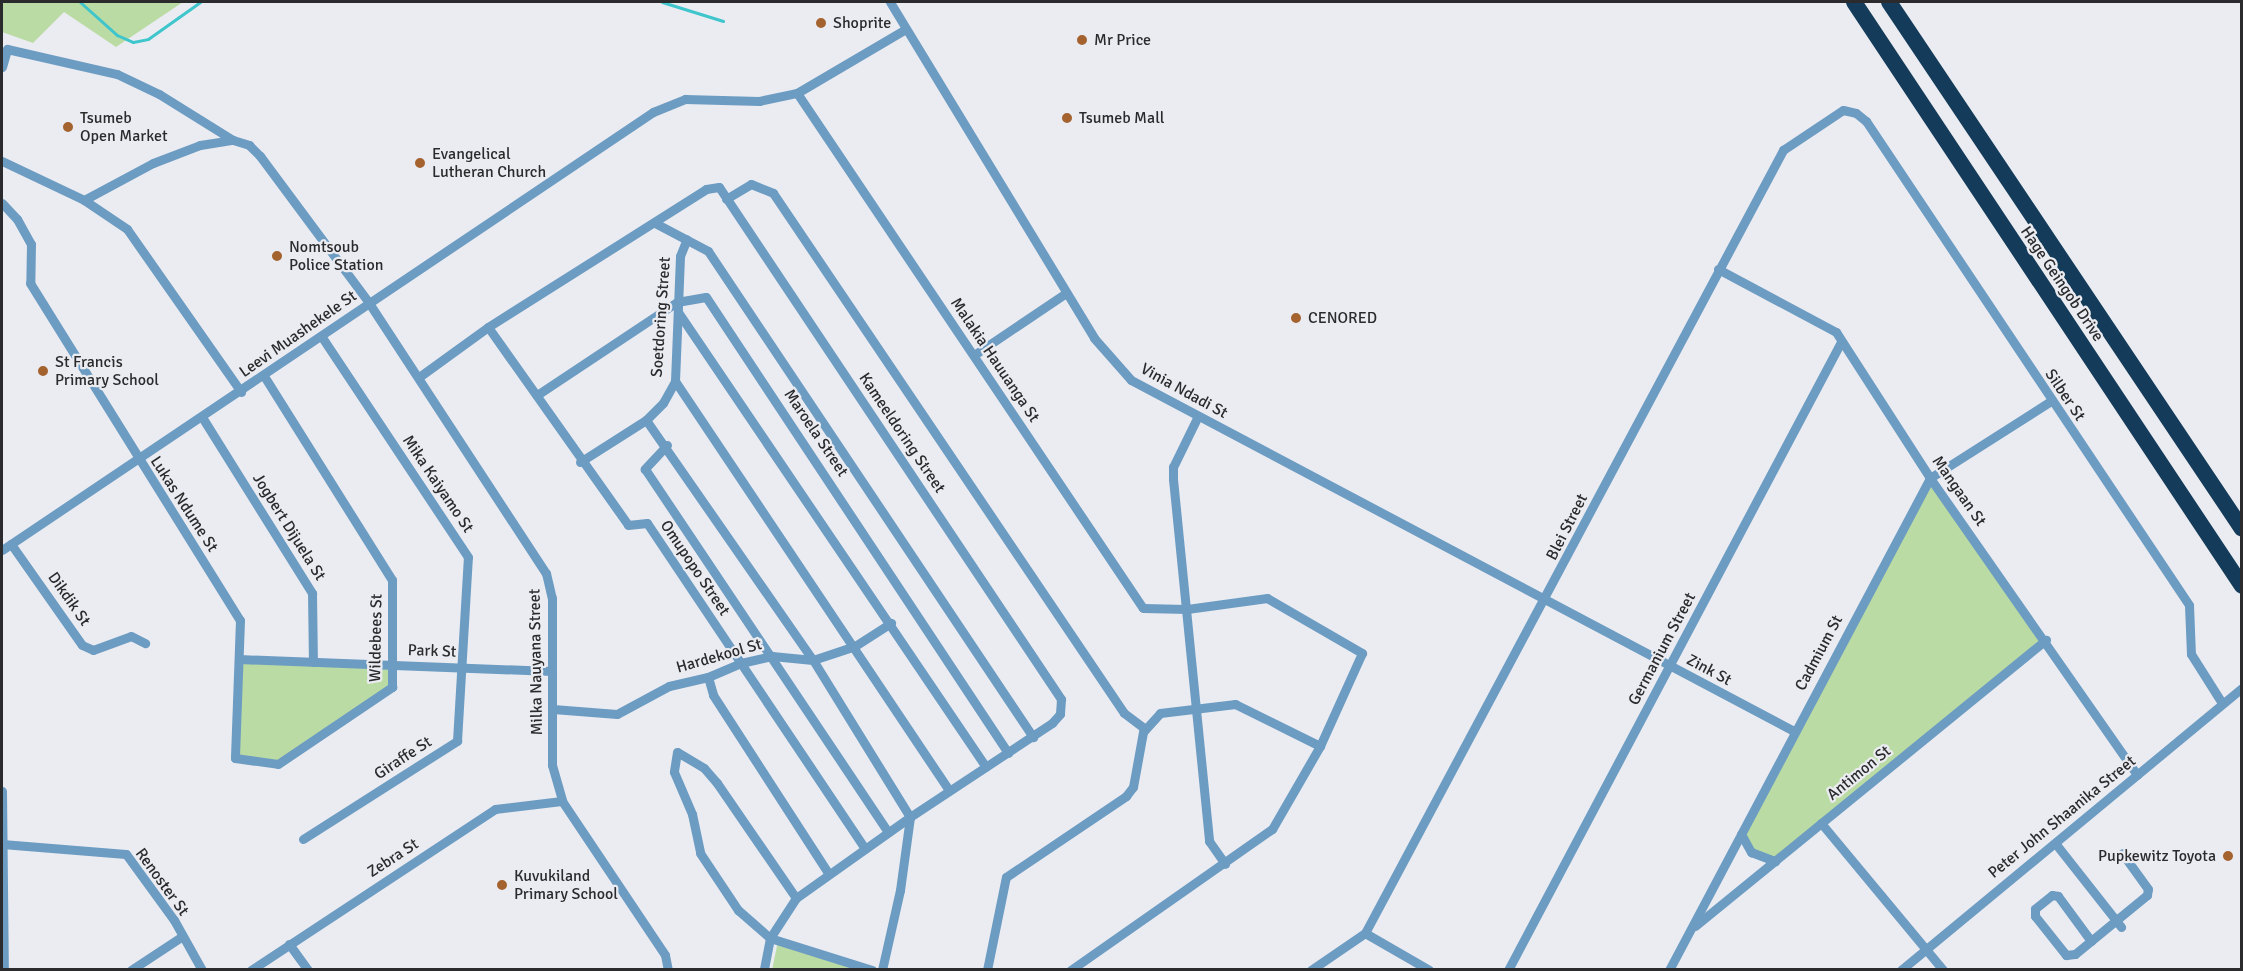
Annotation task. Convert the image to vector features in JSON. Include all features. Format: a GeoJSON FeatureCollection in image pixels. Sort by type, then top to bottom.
{"type":"FeatureCollection","features":[{"type":"Feature","properties":{"kind":"highway","name":"Hage Geingob Drive"},"geometry":{"type":"LineString","coordinates":[[1854,2],[2241,586]]}},
{"type":"Feature","properties":{"kind":"highway","name":"Hage Geingob Drive"},"geometry":{"type":"LineString","coordinates":[[1889,2],[2241,529]]}},
{"type":"Feature","properties":{"kind":"street","name":"Vinia Ndadi St"},"geometry":{"type":"LineString","coordinates":[[890,2],[895,7],[904,30],[1109,360],[1131,380],[1545,601]]}},
{"type":"Feature","properties":{"kind":"street","name":"Leevi Muashekele St"},"geometry":{"type":"LineString","coordinates":[[2,550],[241,392],[652,112],[685,99],[759,101],[797,93],[904,30]]}},
{"type":"Feature","properties":{"kind":"street"},"geometry":{"type":"LineString","coordinates":[[2,67],[7,49],[117,74],[159,94],[233,140]]}},
{"type":"Feature","properties":{"kind":"street","name":"Malakia Hauuanga St"},"geometry":{"type":"LineString","coordinates":[[797,93],[1143,608],[1187,609]]}},
{"type":"Feature","properties":{"kind":"street","name":"Blei Street"},"geometry":{"type":"LineString","coordinates":[[1311,969],[1365,933],[1545,601],[1718,269],[1783,150],[1840,111],[1856,113]]}},
{"type":"Feature","properties":{"kind":"street","name":"Silber St"},"geometry":{"type":"LineString","coordinates":[[1856,113],[1866,121],[2189,605],[2191,654],[2222,703]]}},
{"type":"Feature","properties":{"kind":"street"},"geometry":{"type":"LineString","coordinates":[[84,200],[153,163],[200,145],[233,140]]}},
{"type":"Feature","properties":{"kind":"street","name":"Milka Nauyana Street"},"geometry":{"type":"LineString","coordinates":[[233,140],[249,146],[260,156],[369,303],[546,573],[552,598],[552,765],[562,801],[665,955],[668,969]]}},
{"type":"Feature","properties":{"kind":"street"},"geometry":{"type":"LineString","coordinates":[[2,161],[84,200],[127,230],[241,392]]}},
{"type":"Feature","properties":{"kind":"street"},"geometry":{"type":"LineString","coordinates":[[419,377],[488,327],[712,187],[719,187],[726,199],[750,184],[773,193],[1124,713],[1145,729]]}},
{"type":"Feature","properties":{"kind":"street","name":"Kameeldoring Street"},"geometry":{"type":"LineString","coordinates":[[726,199],[1060,699],[1060,714],[1033,737],[909,817],[796,898],[770,938]]}},
{"type":"Feature","properties":{"kind":"street","name":"Lukas Ndume St"},"geometry":{"type":"LineString","coordinates":[[2,203],[17,219],[31,244],[30,283],[138,460],[238,616],[237,759]]}},
{"type":"Feature","properties":{"kind":"street"},"geometry":{"type":"LineString","coordinates":[[655,223],[708,251],[1033,737]]}},
{"type":"Feature","properties":{"kind":"street","name":"Soetdoring Street"},"geometry":{"type":"LineString","coordinates":[[580,462],[646,420],[663,403],[675,381],[678,312],[676,302],[681,250],[687,239]]}},
{"type":"Feature","properties":{"kind":"street","name":"Mangaan St"},"geometry":{"type":"LineString","coordinates":[[1718,269],[1831,328],[1930,478],[2046,640],[2137,775]]}},
{"type":"Feature","properties":{"kind":"street"},"geometry":{"type":"LineString","coordinates":[[974,355],[1066,294]]}},
{"type":"Feature","properties":{"kind":"street","name":"Maroela Street"},"geometry":{"type":"LineString","coordinates":[[537,395],[676,302],[702,296],[709,300],[1008,753]]}},
{"type":"Feature","properties":{"kind":"street"},"geometry":{"type":"LineString","coordinates":[[678,312],[891,623],[986,767]]}},
{"type":"Feature","properties":{"kind":"street","name":"Omupopo Street"},"geometry":{"type":"LineString","coordinates":[[488,327],[537,395],[580,462],[628,525],[647,523],[865,849]]}},
{"type":"Feature","properties":{"kind":"street","name":"Mika Kaiyamo St"},"geometry":{"type":"LineString","coordinates":[[321,336],[468,555],[462,667]]}},
{"type":"Feature","properties":{"kind":"street","name":"Germanium Street"},"geometry":{"type":"LineString","coordinates":[[1508,969],[1841,342]]}},
{"type":"Feature","properties":{"kind":"street","name":"Wildebees St"},"geometry":{"type":"LineString","coordinates":[[237,759],[278,764],[390,691],[393,665],[391,577],[264,376]]}},
{"type":"Feature","properties":{"kind":"street"},"geometry":{"type":"LineString","coordinates":[[675,381],[855,646],[949,790]]}},
{"type":"Feature","properties":{"kind":"street","name":"Cadmium St"},"geometry":{"type":"LineString","coordinates":[[1669,969],[1930,478],[2051,401]]}},
{"type":"Feature","properties":{"kind":"street"},"geometry":{"type":"LineString","coordinates":[[1198,416],[1173,467],[1209,841],[1225,864]]}},
{"type":"Feature","properties":{"kind":"street","name":"Jogbert Dijuela St"},"geometry":{"type":"LineString","coordinates":[[202,417],[312,593],[313,662]]}},
{"type":"Feature","properties":{"kind":"street"},"geometry":{"type":"LineString","coordinates":[[646,420],[667,445],[813,660],[909,817],[900,890],[882,969]]}},
{"type":"Feature","properties":{"kind":"street"},"geometry":{"type":"LineString","coordinates":[[667,445],[645,469],[888,832]]}},
{"type":"Feature","properties":{"kind":"street","name":"Dikdik St"},"geometry":{"type":"LineString","coordinates":[[11,544],[87,649],[126,636],[146,643]]}},
{"type":"Feature","properties":{"kind":"street"},"geometry":{"type":"LineString","coordinates":[[1071,969],[1225,864],[1272,829],[1320,746],[1361,652],[1267,598],[1187,609]]}},
{"type":"Feature","properties":{"kind":"street","name":"Zink St"},"geometry":{"type":"LineString","coordinates":[[1545,601],[1794,731]]}},
{"type":"Feature","properties":{"kind":"street","name":"Hardekool St"},"geometry":{"type":"LineString","coordinates":[[553,709],[617,714],[669,686],[708,677],[741,663],[772,656],[813,660],[855,646],[891,623]]}},
{"type":"Feature","properties":{"kind":"street","name":"Antimon St"},"geometry":{"type":"LineString","coordinates":[[1691,930],[2046,640]]}},
{"type":"Feature","properties":{"kind":"street","name":"Park St"},"geometry":{"type":"LineString","coordinates":[[239,659],[552,670]]}},
{"type":"Feature","properties":{"kind":"street","name":"Giraffe St"},"geometry":{"type":"LineString","coordinates":[[303,839],[458,741],[462,667]]}},
{"type":"Feature","properties":{"kind":"street"},"geometry":{"type":"LineString","coordinates":[[708,677],[713,695],[828,873]]}},
{"type":"Feature","properties":{"kind":"street","name":"Peter John Shaanika Street"},"geometry":{"type":"LineString","coordinates":[[1901,969],[2241,688]]}},
{"type":"Feature","properties":{"kind":"street"},"geometry":{"type":"LineString","coordinates":[[987,969],[1006,877],[1126,796],[1134,787],[1145,729],[1160,713],[1235,704],[1320,746]]}},
{"type":"Feature","properties":{"kind":"street"},"geometry":{"type":"LineString","coordinates":[[796,898],[717,783],[704,768],[677,752],[674,772],[692,814],[700,852],[738,910],[770,938],[872,969]]}},
{"type":"Feature","properties":{"kind":"street"},"geometry":{"type":"LineString","coordinates":[[2,791],[4,969]]}},
{"type":"Feature","properties":{"kind":"street","name":"Zebra St"},"geometry":{"type":"LineString","coordinates":[[251,969],[495,809],[562,801]]}},
{"type":"Feature","properties":{"kind":"street"},"geometry":{"type":"LineString","coordinates":[[1821,823],[1943,969]]}},
{"type":"Feature","properties":{"kind":"street"},"geometry":{"type":"LineString","coordinates":[[1740,834],[1743,844],[1759,858],[1775,861]]}},
{"type":"Feature","properties":{"kind":"street"},"geometry":{"type":"LineString","coordinates":[[2055,843],[2118,923]]}},
{"type":"Feature","properties":{"kind":"street","name":"Renoster St"},"geometry":{"type":"LineString","coordinates":[[3,844],[126,854],[202,969]]}},
{"type":"Feature","properties":{"kind":"street"},"geometry":{"type":"LineString","coordinates":[[2091,941],[2058,896],[2052,895],[2035,909],[2035,916],[2066,955],[2075,954],[2118,923],[2143,900],[2148,890],[2122,853]]}},
{"type":"Feature","properties":{"kind":"street"},"geometry":{"type":"LineString","coordinates":[[1365,933],[1429,969]]}},
{"type":"Feature","properties":{"kind":"street"},"geometry":{"type":"LineString","coordinates":[[131,969],[181,937]]}},
{"type":"Feature","properties":{"kind":"street"},"geometry":{"type":"LineString","coordinates":[[764,969],[770,938]]}},
{"type":"Feature","properties":{"kind":"street"},"geometry":{"type":"LineString","coordinates":[[289,944],[308,969]]}},
{"type":"Feature","properties":{"kind":"green space"},"geometry":{"type":"Polygon","coordinates":[[[2,2],[183,2],[116,47],[64,12],[33,43],[2,32],[2,2]]]}},
{"type":"Feature","properties":{"kind":"green space"},"geometry":{"type":"Polygon","coordinates":[[[1930,478],[2046,640],[1775,861],[1759,858],[1741,834],[1930,478]]]}},
{"type":"Feature","properties":{"kind":"green space"},"geometry":{"type":"Polygon","coordinates":[[[239,659],[393,665],[392,687],[278,764],[235,755],[239,659]]]}},
{"type":"Feature","properties":{"kind":"green space"},"geometry":{"type":"Polygon","coordinates":[[[778,941],[872,970],[772,970],[778,941]]]}},
{"type":"Feature","properties":{"kind":"waterway"},"geometry":{"type":"LineString","coordinates":[[80,2],[117,35],[133,42],[148,39],[200,2]]}},
{"type":"Feature","properties":{"kind":"waterway"},"geometry":{"type":"LineString","coordinates":[[662,2],[723,21]]}},
{"type":"Feature","properties":{"kind":"place","name":"Shoprite"},"geometry":{"type":"Point","coordinates":[821,23]}},
{"type":"Feature","properties":{"kind":"place","name":"Mr Price"},"geometry":{"type":"Point","coordinates":[1082,40]}},
{"type":"Feature","properties":{"kind":"place","name":"Tsumeb Mall"},"geometry":{"type":"Point","coordinates":[1067,118]}},
{"type":"Feature","properties":{"kind":"place","name":"Tsumeb Open Market"},"geometry":{"type":"Point","coordinates":[68,127]}},
{"type":"Feature","properties":{"kind":"place","name":"Evangelical Lutheran Church"},"geometry":{"type":"Point","coordinates":[420,163]}},
{"type":"Feature","properties":{"kind":"place","name":"Nomtsoub Police Station"},"geometry":{"type":"Point","coordinates":[277,256]}},
{"type":"Feature","properties":{"kind":"place","name":"CENORED"},"geometry":{"type":"Point","coordinates":[1296,318]}},
{"type":"Feature","properties":{"kind":"place","name":"St Francis Primary School"},"geometry":{"type":"Point","coordinates":[43,371]}},
{"type":"Feature","properties":{"kind":"place","name":"Pupkewitz Toyota"},"geometry":{"type":"Point","coordinates":[2228,856]}},
{"type":"Feature","properties":{"kind":"place","name":"Kuvukiland Primary School"},"geometry":{"type":"Point","coordinates":[502,885]}}]}
